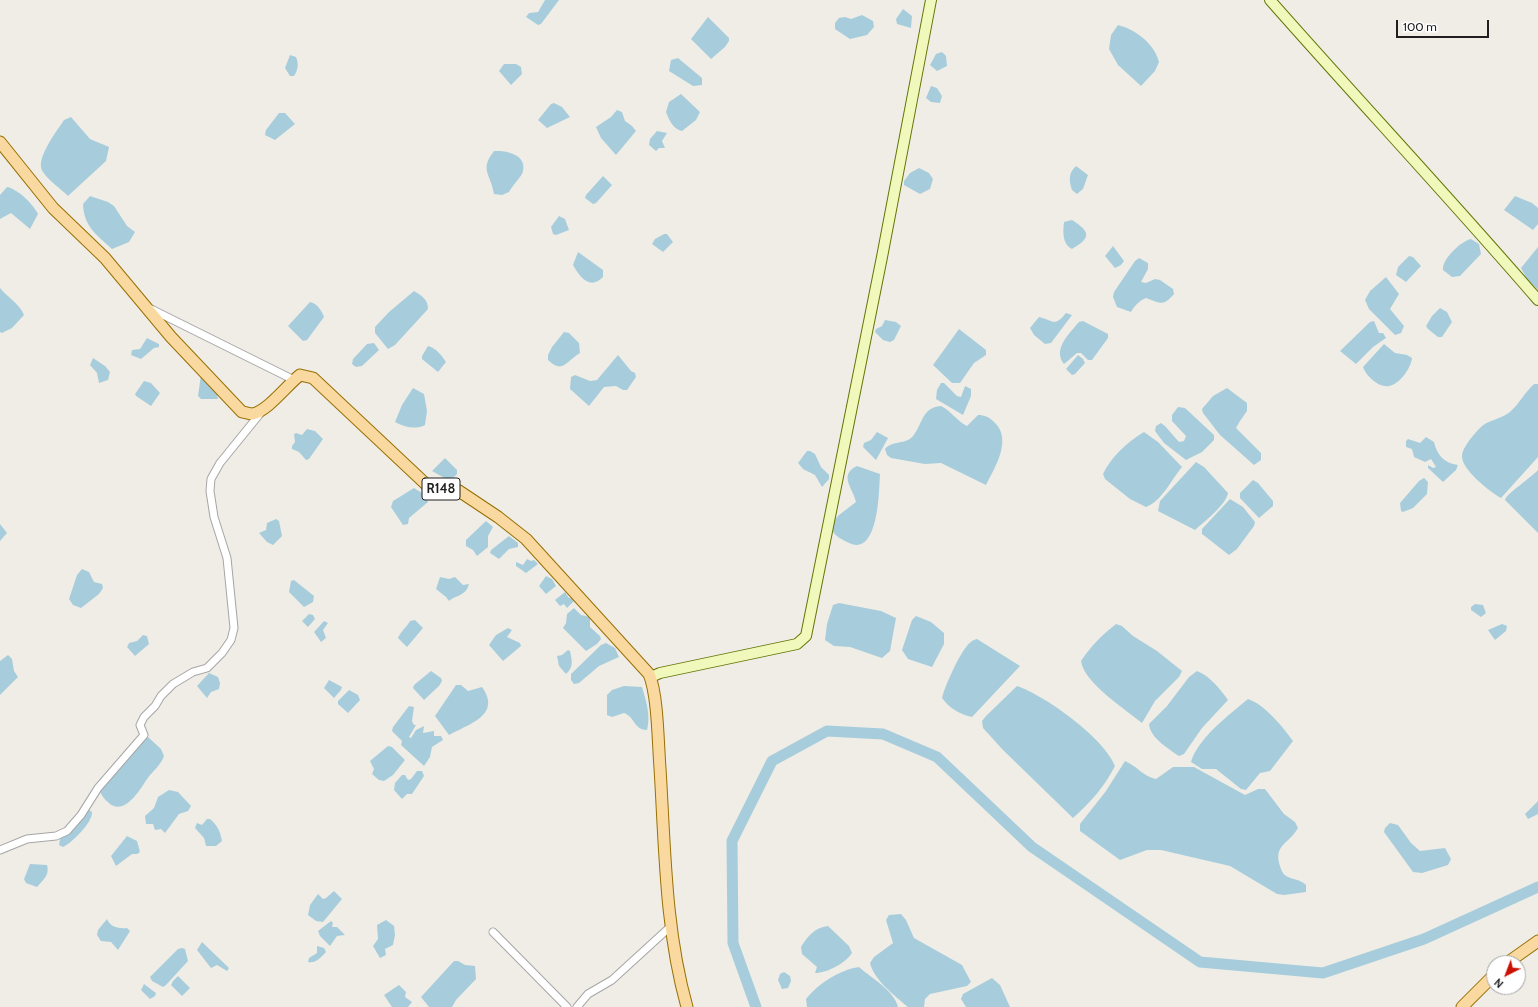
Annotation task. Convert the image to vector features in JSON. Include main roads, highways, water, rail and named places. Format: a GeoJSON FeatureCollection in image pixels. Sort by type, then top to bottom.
{"type":"FeatureCollection","features":[{"type":"Feature","properties":{"kind":"main road"},"geometry":{"type":"LineString","coordinates":[[686,1007],[680,985],[670,927],[659,754],[651,677],[660,673],[797,644],[806,636],[881,265],[931,0]]}},
{"type":"Feature","properties":{"kind":"main road"},"geometry":{"type":"LineString","coordinates":[[1270,0],[1343,83],[1466,216],[1538,300]]}},
{"type":"Feature","properties":{"kind":"main road","name":"R148"},"geometry":{"type":"LineString","coordinates":[[0,142],[53,208],[105,258],[171,337],[242,412],[251,414],[265,408],[300,375],[313,378],[430,488],[458,491],[498,517],[526,539],[641,664],[651,677]]}},
{"type":"Feature","properties":{"kind":"main road"},"geometry":{"type":"LineString","coordinates":[[1518,955],[1538,941]]}},
{"type":"Feature","properties":{"kind":"main road"},"geometry":{"type":"LineString","coordinates":[[1462,1007],[1486,983]]}},
{"type":"Feature","properties":{"kind":"water"},"geometry":{"type":"Polygon","coordinates":[[[545,0],[559,0],[541,24],[538,25],[526,17],[529,13],[538,12],[545,0]]]}},
{"type":"Feature","properties":{"kind":"water"},"geometry":{"type":"Polygon","coordinates":[[[903,9],[912,16],[911,28],[897,24],[896,19],[903,9]]]}},
{"type":"Feature","properties":{"kind":"water"},"geometry":{"type":"Polygon","coordinates":[[[862,15],[873,21],[874,27],[867,35],[850,39],[835,29],[835,23],[839,18],[845,17],[851,19],[862,15]]]}},
{"type":"Feature","properties":{"kind":"water"},"geometry":{"type":"Polygon","coordinates":[[[708,17],[729,38],[729,41],[725,47],[711,59],[691,39],[708,17]]]}},
{"type":"Feature","properties":{"kind":"water"},"geometry":{"type":"Polygon","coordinates":[[[1118,25],[1131,30],[1143,38],[1149,43],[1157,55],[1159,62],[1155,71],[1141,86],[1118,65],[1109,49],[1111,35],[1118,25]]]}},
{"type":"Feature","properties":{"kind":"water"},"geometry":{"type":"Polygon","coordinates":[[[942,52],[946,56],[947,66],[937,71],[930,65],[936,54],[942,52]]]}},
{"type":"Feature","properties":{"kind":"water"},"geometry":{"type":"Polygon","coordinates":[[[290,55],[296,57],[298,62],[294,76],[290,76],[285,68],[290,55]]]}},
{"type":"Feature","properties":{"kind":"water"},"geometry":{"type":"Polygon","coordinates":[[[678,58],[702,78],[702,85],[693,86],[669,71],[671,60],[678,58]]]}},
{"type":"Feature","properties":{"kind":"water"},"geometry":{"type":"Polygon","coordinates":[[[504,64],[516,64],[521,67],[522,74],[511,85],[499,71],[504,64]]]}},
{"type":"Feature","properties":{"kind":"water"},"geometry":{"type":"Polygon","coordinates":[[[931,86],[937,88],[942,96],[940,103],[931,102],[926,98],[931,86]]]}},
{"type":"Feature","properties":{"kind":"water"},"geometry":{"type":"Polygon","coordinates":[[[681,94],[700,112],[696,120],[682,131],[674,126],[666,112],[669,102],[681,94]]]}},
{"type":"Feature","properties":{"kind":"water"},"geometry":{"type":"Polygon","coordinates":[[[554,103],[562,107],[570,117],[547,128],[538,120],[551,104],[554,103]]]}},
{"type":"Feature","properties":{"kind":"water"},"geometry":{"type":"Polygon","coordinates":[[[617,110],[622,112],[625,121],[636,131],[616,155],[601,138],[596,127],[611,117],[617,110]]]}},
{"type":"Feature","properties":{"kind":"water"},"geometry":{"type":"Polygon","coordinates":[[[279,113],[285,113],[295,124],[275,140],[265,135],[266,130],[279,113]]]}},
{"type":"Feature","properties":{"kind":"water"},"geometry":{"type":"Polygon","coordinates":[[[71,117],[90,139],[109,147],[106,161],[68,196],[48,178],[41,167],[44,153],[52,138],[64,120],[71,117]]]}},
{"type":"Feature","properties":{"kind":"water"},"geometry":{"type":"Polygon","coordinates":[[[657,131],[667,133],[662,141],[665,148],[659,148],[656,151],[649,145],[650,139],[657,131]]]}},
{"type":"Feature","properties":{"kind":"water"},"geometry":{"type":"Polygon","coordinates":[[[494,151],[505,151],[519,157],[523,166],[523,173],[509,192],[502,195],[494,194],[487,172],[487,163],[494,151]]]}},
{"type":"Feature","properties":{"kind":"water"},"geometry":{"type":"Polygon","coordinates":[[[1076,166],[1088,175],[1083,189],[1077,194],[1072,190],[1070,180],[1070,174],[1076,166]]]}},
{"type":"Feature","properties":{"kind":"water"},"geometry":{"type":"Polygon","coordinates":[[[919,168],[929,173],[933,179],[930,189],[920,194],[904,185],[904,181],[910,173],[919,168]]]}},
{"type":"Feature","properties":{"kind":"water"},"geometry":{"type":"Polygon","coordinates":[[[603,176],[612,185],[596,203],[593,204],[585,198],[586,195],[603,176]]]}},
{"type":"Feature","properties":{"kind":"water"},"geometry":{"type":"Polygon","coordinates":[[[7,187],[16,191],[25,198],[38,214],[30,229],[11,213],[0,219],[0,195],[7,187]]]}},
{"type":"Feature","properties":{"kind":"water"},"geometry":{"type":"Polygon","coordinates":[[[90,196],[108,202],[114,206],[127,226],[135,232],[129,242],[112,249],[92,230],[86,219],[83,204],[90,196]]]}},
{"type":"Feature","properties":{"kind":"water"},"geometry":{"type":"Polygon","coordinates":[[[1515,196],[1532,203],[1538,208],[1538,224],[1533,230],[1504,210],[1515,196]]]}},
{"type":"Feature","properties":{"kind":"water"},"geometry":{"type":"Polygon","coordinates":[[[559,216],[565,219],[569,230],[556,235],[553,234],[551,227],[559,216]]]}},
{"type":"Feature","properties":{"kind":"water"},"geometry":{"type":"Polygon","coordinates":[[[1072,220],[1083,228],[1086,235],[1083,242],[1072,249],[1066,244],[1063,229],[1064,222],[1072,220]]]}},
{"type":"Feature","properties":{"kind":"water"},"geometry":{"type":"Polygon","coordinates":[[[667,234],[673,242],[663,252],[652,244],[655,239],[667,234]]]}},
{"type":"Feature","properties":{"kind":"water"},"geometry":{"type":"Polygon","coordinates":[[[1471,239],[1479,244],[1481,254],[1460,276],[1452,277],[1443,270],[1446,261],[1457,247],[1471,239]]]}},
{"type":"Feature","properties":{"kind":"water"},"geometry":{"type":"Polygon","coordinates":[[[1113,246],[1124,261],[1121,265],[1115,268],[1105,256],[1113,246]]]}},
{"type":"Feature","properties":{"kind":"water"},"geometry":{"type":"Polygon","coordinates":[[[1538,247],[1538,290],[1527,279],[1521,268],[1538,247]]]}},
{"type":"Feature","properties":{"kind":"water"},"geometry":{"type":"Polygon","coordinates":[[[578,252],[603,270],[603,277],[594,283],[585,280],[578,273],[573,265],[578,252]]]}},
{"type":"Feature","properties":{"kind":"water"},"geometry":{"type":"Polygon","coordinates":[[[1409,256],[1413,257],[1421,266],[1406,282],[1396,275],[1398,267],[1409,256]]]}},
{"type":"Feature","properties":{"kind":"water"},"geometry":{"type":"Polygon","coordinates":[[[1139,258],[1148,263],[1148,269],[1141,282],[1146,283],[1155,279],[1160,280],[1173,289],[1174,294],[1167,301],[1161,303],[1146,298],[1137,304],[1131,312],[1117,307],[1113,297],[1114,292],[1135,261],[1139,258]]]}},
{"type":"Feature","properties":{"kind":"water"},"geometry":{"type":"Polygon","coordinates":[[[1386,277],[1399,294],[1390,309],[1404,326],[1401,333],[1395,335],[1369,309],[1365,300],[1370,291],[1386,277]]]}},
{"type":"Feature","properties":{"kind":"water"},"geometry":{"type":"Polygon","coordinates":[[[0,288],[20,307],[24,315],[12,328],[2,333],[0,332],[0,288]]]}},
{"type":"Feature","properties":{"kind":"water"},"geometry":{"type":"Polygon","coordinates":[[[414,291],[426,300],[428,309],[395,345],[388,349],[375,333],[375,327],[389,312],[414,291]]]}},
{"type":"Feature","properties":{"kind":"water"},"geometry":{"type":"Polygon","coordinates":[[[310,302],[319,308],[324,317],[307,340],[303,341],[288,326],[310,302]]]}},
{"type":"Feature","properties":{"kind":"water"},"geometry":{"type":"Polygon","coordinates":[[[1440,308],[1447,312],[1452,322],[1442,337],[1438,337],[1426,326],[1432,316],[1440,308]]]}},
{"type":"Feature","properties":{"kind":"water"},"geometry":{"type":"Polygon","coordinates":[[[1066,313],[1072,315],[1051,343],[1045,344],[1034,335],[1030,328],[1039,317],[1056,322],[1066,313]]]}},
{"type":"Feature","properties":{"kind":"water"},"geometry":{"type":"Polygon","coordinates":[[[885,320],[896,322],[901,326],[894,340],[890,342],[883,340],[875,332],[876,329],[882,326],[885,320]]]}},
{"type":"Feature","properties":{"kind":"water"},"geometry":{"type":"Polygon","coordinates":[[[1083,321],[1108,334],[1108,338],[1092,360],[1088,360],[1081,353],[1077,353],[1064,364],[1060,353],[1061,347],[1071,331],[1079,322],[1083,321]]]}},
{"type":"Feature","properties":{"kind":"water"},"geometry":{"type":"Polygon","coordinates":[[[1374,321],[1379,333],[1383,333],[1386,338],[1373,347],[1356,364],[1340,351],[1370,322],[1374,321]]]}},
{"type":"Feature","properties":{"kind":"water"},"geometry":{"type":"Polygon","coordinates":[[[959,329],[986,350],[986,355],[974,363],[960,383],[952,383],[933,365],[959,329]]]}},
{"type":"Feature","properties":{"kind":"water"},"geometry":{"type":"Polygon","coordinates":[[[564,332],[569,333],[579,343],[580,353],[564,365],[557,366],[548,360],[548,355],[552,347],[564,332]]]}},
{"type":"Feature","properties":{"kind":"water"},"geometry":{"type":"Polygon","coordinates":[[[147,338],[159,344],[159,347],[154,348],[141,359],[131,355],[132,350],[140,349],[147,338]]]}},
{"type":"Feature","properties":{"kind":"water"},"geometry":{"type":"Polygon","coordinates":[[[374,343],[379,350],[362,366],[356,367],[352,364],[353,359],[367,344],[374,343]]]}},
{"type":"Feature","properties":{"kind":"water"},"geometry":{"type":"Polygon","coordinates":[[[1384,344],[1395,353],[1407,355],[1412,358],[1410,366],[1401,379],[1389,386],[1381,385],[1373,381],[1363,367],[1384,344]]]}},
{"type":"Feature","properties":{"kind":"water"},"geometry":{"type":"Polygon","coordinates":[[[428,346],[436,350],[446,362],[438,372],[422,359],[422,356],[428,346]]]}},
{"type":"Feature","properties":{"kind":"water"},"geometry":{"type":"Polygon","coordinates":[[[618,355],[631,371],[635,373],[636,377],[627,390],[623,390],[616,386],[604,387],[589,406],[570,389],[571,377],[575,375],[590,381],[597,380],[618,355]]]}},
{"type":"Feature","properties":{"kind":"water"},"geometry":{"type":"Polygon","coordinates":[[[1078,355],[1085,363],[1075,374],[1072,375],[1066,369],[1078,355]]]}},
{"type":"Feature","properties":{"kind":"water"},"geometry":{"type":"Polygon","coordinates":[[[93,358],[105,366],[110,372],[108,380],[99,383],[97,373],[90,365],[93,358]]]}},
{"type":"Feature","properties":{"kind":"water"},"geometry":{"type":"Polygon","coordinates":[[[201,375],[216,389],[218,399],[201,399],[198,396],[201,375]]]}},
{"type":"Feature","properties":{"kind":"water"},"geometry":{"type":"Polygon","coordinates":[[[144,381],[151,383],[160,393],[151,406],[135,394],[144,381]]]}},
{"type":"Feature","properties":{"kind":"water"},"geometry":{"type":"Polygon","coordinates":[[[941,383],[944,383],[957,396],[961,397],[965,386],[971,389],[971,396],[963,415],[936,399],[937,390],[941,383]]]}},
{"type":"Feature","properties":{"kind":"water"},"geometry":{"type":"Polygon","coordinates":[[[1534,384],[1538,384],[1538,457],[1501,498],[1477,480],[1466,467],[1462,456],[1464,449],[1483,425],[1510,412],[1534,384]]]}},
{"type":"Feature","properties":{"kind":"water"},"geometry":{"type":"Polygon","coordinates":[[[413,388],[424,394],[427,411],[425,425],[414,428],[395,422],[402,405],[413,388]]]}},
{"type":"Feature","properties":{"kind":"water"},"geometry":{"type":"Polygon","coordinates":[[[1227,388],[1247,403],[1247,411],[1236,428],[1261,453],[1261,460],[1254,465],[1220,435],[1203,413],[1202,409],[1213,396],[1227,388]]]}},
{"type":"Feature","properties":{"kind":"water"},"geometry":{"type":"Polygon","coordinates":[[[941,406],[967,426],[978,415],[980,415],[990,419],[999,429],[1002,436],[1002,445],[994,470],[986,485],[941,463],[925,464],[891,458],[887,455],[885,449],[888,446],[910,439],[926,413],[934,407],[941,406]]]}},
{"type":"Feature","properties":{"kind":"water"},"geometry":{"type":"Polygon","coordinates":[[[1178,407],[1185,408],[1214,435],[1214,440],[1202,452],[1186,460],[1164,443],[1155,431],[1156,426],[1161,423],[1179,442],[1184,441],[1186,436],[1172,421],[1172,415],[1178,407]]]}},
{"type":"Feature","properties":{"kind":"water"},"geometry":{"type":"Polygon","coordinates":[[[307,429],[315,431],[323,439],[309,459],[306,460],[299,452],[292,449],[292,446],[295,442],[294,434],[296,433],[302,435],[307,429]]]}},
{"type":"Feature","properties":{"kind":"water"},"geometry":{"type":"Polygon","coordinates":[[[877,432],[888,438],[876,460],[863,447],[864,443],[871,440],[877,432]]]}},
{"type":"Feature","properties":{"kind":"water"},"geometry":{"type":"Polygon","coordinates":[[[1144,432],[1158,442],[1182,467],[1157,500],[1146,507],[1130,499],[1105,479],[1103,474],[1110,462],[1120,450],[1144,432]]]}},
{"type":"Feature","properties":{"kind":"water"},"geometry":{"type":"Polygon","coordinates":[[[1426,437],[1434,442],[1437,451],[1442,458],[1458,465],[1456,470],[1443,482],[1428,468],[1428,465],[1433,468],[1436,467],[1431,459],[1425,462],[1414,457],[1412,449],[1406,447],[1406,441],[1408,439],[1420,443],[1426,437]]]}},
{"type":"Feature","properties":{"kind":"water"},"geometry":{"type":"Polygon","coordinates":[[[807,451],[815,454],[821,467],[829,475],[829,479],[822,487],[815,475],[803,469],[798,463],[807,451]]]}},
{"type":"Feature","properties":{"kind":"water"},"geometry":{"type":"Polygon","coordinates":[[[445,458],[457,470],[457,474],[450,481],[432,471],[445,458]]]}},
{"type":"Feature","properties":{"kind":"water"},"geometry":{"type":"Polygon","coordinates":[[[1196,462],[1204,467],[1228,493],[1219,508],[1195,530],[1158,511],[1160,501],[1196,462]]]}},
{"type":"Feature","properties":{"kind":"water"},"geometry":{"type":"Polygon","coordinates":[[[857,466],[880,474],[878,507],[875,521],[871,533],[866,541],[858,545],[839,538],[830,525],[839,515],[856,502],[848,482],[848,473],[857,466]]]}},
{"type":"Feature","properties":{"kind":"water"},"geometry":{"type":"Polygon","coordinates":[[[1538,470],[1538,533],[1505,500],[1506,497],[1538,470]]]}},
{"type":"Feature","properties":{"kind":"water"},"geometry":{"type":"Polygon","coordinates":[[[1424,478],[1428,482],[1427,494],[1413,508],[1403,512],[1401,511],[1400,503],[1419,481],[1424,478]]]}},
{"type":"Feature","properties":{"kind":"water"},"geometry":{"type":"Polygon","coordinates":[[[1253,480],[1258,483],[1273,501],[1273,506],[1259,518],[1240,498],[1240,493],[1253,480]]]}},
{"type":"Feature","properties":{"kind":"water"},"geometry":{"type":"Polygon","coordinates":[[[414,488],[425,495],[428,502],[409,518],[408,524],[403,525],[391,507],[393,501],[414,488]]]}},
{"type":"Feature","properties":{"kind":"water"},"geometry":{"type":"Polygon","coordinates":[[[1230,499],[1243,507],[1255,522],[1254,526],[1237,549],[1229,555],[1202,534],[1202,529],[1230,499]]]}},
{"type":"Feature","properties":{"kind":"water"},"geometry":{"type":"Polygon","coordinates":[[[276,519],[279,521],[282,536],[273,545],[267,542],[259,533],[266,530],[267,523],[276,519]]]}},
{"type":"Feature","properties":{"kind":"water"},"geometry":{"type":"Polygon","coordinates":[[[486,521],[493,527],[488,536],[488,547],[477,556],[473,550],[466,546],[466,540],[486,521]]]}},
{"type":"Feature","properties":{"kind":"water"},"geometry":{"type":"Polygon","coordinates":[[[0,524],[7,533],[0,541],[0,524]]]}},
{"type":"Feature","properties":{"kind":"water"},"geometry":{"type":"Polygon","coordinates":[[[509,536],[518,543],[518,547],[509,549],[499,559],[490,553],[491,550],[509,536]]]}},
{"type":"Feature","properties":{"kind":"water"},"geometry":{"type":"Polygon","coordinates":[[[527,559],[531,561],[534,560],[538,564],[526,573],[516,566],[516,562],[523,565],[527,559]]]}},
{"type":"Feature","properties":{"kind":"water"},"geometry":{"type":"Polygon","coordinates":[[[82,569],[89,572],[94,582],[102,584],[103,588],[99,594],[81,608],[73,605],[69,599],[77,575],[82,569]]]}},
{"type":"Feature","properties":{"kind":"water"},"geometry":{"type":"Polygon","coordinates":[[[546,576],[552,579],[556,586],[546,594],[539,586],[546,576]]]}},
{"type":"Feature","properties":{"kind":"water"},"geometry":{"type":"Polygon","coordinates":[[[440,577],[449,579],[455,577],[463,585],[469,584],[468,588],[466,591],[449,601],[436,589],[440,577]]]}},
{"type":"Feature","properties":{"kind":"water"},"geometry":{"type":"Polygon","coordinates":[[[294,580],[314,596],[313,602],[304,607],[289,592],[291,581],[294,580]]]}},
{"type":"Feature","properties":{"kind":"water"},"geometry":{"type":"Polygon","coordinates":[[[565,592],[569,598],[574,597],[574,601],[567,608],[564,604],[560,606],[555,600],[565,592]]]}},
{"type":"Feature","properties":{"kind":"water"},"geometry":{"type":"Polygon","coordinates":[[[839,603],[881,611],[896,618],[890,651],[882,658],[850,647],[834,646],[825,640],[827,624],[833,605],[839,603]]]}},
{"type":"Feature","properties":{"kind":"water"},"geometry":{"type":"Polygon","coordinates":[[[1475,604],[1483,605],[1486,613],[1481,617],[1471,610],[1471,607],[1475,604]]]}},
{"type":"Feature","properties":{"kind":"water"},"geometry":{"type":"Polygon","coordinates":[[[574,608],[581,615],[590,617],[590,627],[600,636],[601,639],[597,644],[586,651],[563,628],[566,623],[567,614],[574,608]]]}},
{"type":"Feature","properties":{"kind":"water"},"geometry":{"type":"Polygon","coordinates":[[[309,614],[313,615],[315,619],[308,627],[302,621],[309,614]]]}},
{"type":"Feature","properties":{"kind":"water"},"geometry":{"type":"Polygon","coordinates":[[[916,616],[931,622],[944,633],[944,644],[932,667],[908,659],[902,650],[912,620],[916,616]]]}},
{"type":"Feature","properties":{"kind":"water"},"geometry":{"type":"Polygon","coordinates":[[[415,620],[423,628],[407,647],[398,638],[410,621],[415,620]]]}},
{"type":"Feature","properties":{"kind":"water"},"geometry":{"type":"Polygon","coordinates":[[[324,621],[328,623],[323,630],[326,638],[321,642],[314,632],[324,621]]]}},
{"type":"Feature","properties":{"kind":"water"},"geometry":{"type":"Polygon","coordinates":[[[1116,624],[1122,626],[1133,636],[1157,651],[1182,671],[1179,677],[1155,701],[1142,723],[1097,687],[1089,678],[1081,661],[1097,641],[1116,624]]]}},
{"type":"Feature","properties":{"kind":"water"},"geometry":{"type":"Polygon","coordinates":[[[1502,624],[1507,626],[1506,631],[1495,640],[1488,630],[1502,624]]]}},
{"type":"Feature","properties":{"kind":"water"},"geometry":{"type":"Polygon","coordinates":[[[508,628],[512,630],[507,637],[520,643],[521,646],[503,661],[489,645],[496,635],[508,628]]]}},
{"type":"Feature","properties":{"kind":"water"},"geometry":{"type":"Polygon","coordinates":[[[143,635],[147,636],[149,644],[135,656],[127,647],[129,643],[137,641],[143,635]]]}},
{"type":"Feature","properties":{"kind":"water"},"geometry":{"type":"Polygon","coordinates":[[[977,639],[1020,666],[972,717],[964,715],[948,705],[942,698],[958,659],[967,645],[971,641],[977,639]]]}},
{"type":"Feature","properties":{"kind":"water"},"geometry":{"type":"Polygon","coordinates":[[[606,643],[615,648],[619,657],[599,666],[579,683],[574,684],[571,680],[571,674],[601,645],[606,643]]]}},
{"type":"Feature","properties":{"kind":"water"},"geometry":{"type":"Polygon","coordinates":[[[568,650],[570,651],[572,664],[566,674],[559,666],[557,656],[562,655],[568,650]]]}},
{"type":"Feature","properties":{"kind":"water"},"geometry":{"type":"Polygon","coordinates":[[[8,655],[12,659],[14,671],[18,677],[0,695],[0,661],[8,655]]]}},
{"type":"Feature","properties":{"kind":"water"},"geometry":{"type":"Polygon","coordinates":[[[431,671],[441,678],[442,681],[439,686],[424,700],[413,688],[414,685],[431,671]]]}},
{"type":"Feature","properties":{"kind":"water"},"geometry":{"type":"Polygon","coordinates":[[[1197,671],[1210,679],[1228,700],[1202,728],[1184,754],[1179,756],[1156,738],[1150,729],[1149,724],[1167,706],[1189,677],[1197,671]]]}},
{"type":"Feature","properties":{"kind":"water"},"geometry":{"type":"Polygon","coordinates":[[[209,673],[218,677],[220,683],[219,689],[211,692],[207,698],[197,686],[209,673]]]}},
{"type":"Feature","properties":{"kind":"water"},"geometry":{"type":"Polygon","coordinates":[[[329,680],[342,687],[334,698],[324,688],[329,680]]]}},
{"type":"Feature","properties":{"kind":"water"},"geometry":{"type":"Polygon","coordinates":[[[456,685],[461,685],[468,691],[482,687],[487,697],[488,705],[486,712],[474,722],[449,735],[435,716],[456,685]]]}},
{"type":"Feature","properties":{"kind":"water"},"geometry":{"type":"Polygon","coordinates":[[[624,686],[642,687],[648,713],[647,730],[639,728],[628,715],[624,713],[612,717],[607,715],[607,695],[612,690],[624,686]]]}},
{"type":"Feature","properties":{"kind":"water"},"geometry":{"type":"Polygon","coordinates":[[[1017,686],[1043,699],[1073,719],[1099,743],[1109,755],[1115,766],[1097,794],[1073,818],[1003,750],[983,728],[982,721],[986,716],[1017,686]]]}},
{"type":"Feature","properties":{"kind":"water"},"geometry":{"type":"Polygon","coordinates":[[[349,690],[358,695],[360,700],[348,713],[338,704],[338,701],[349,690]]]}},
{"type":"Feature","properties":{"kind":"water"},"geometry":{"type":"Polygon","coordinates":[[[1248,699],[1267,711],[1279,723],[1293,741],[1270,771],[1260,773],[1246,790],[1241,789],[1216,769],[1202,769],[1191,762],[1200,744],[1207,736],[1248,699]]]}},
{"type":"Feature","properties":{"kind":"water"},"geometry":{"type":"Polygon","coordinates":[[[409,706],[414,707],[412,721],[414,725],[416,725],[409,737],[411,738],[416,730],[424,726],[423,733],[434,731],[434,736],[441,736],[443,740],[432,747],[430,757],[424,766],[401,745],[402,741],[392,731],[393,727],[409,706]]]}},
{"type":"Feature","properties":{"kind":"water"},"geometry":{"type":"Polygon","coordinates":[[[148,737],[161,749],[164,756],[163,759],[132,800],[126,804],[116,807],[110,804],[102,796],[98,786],[148,737]]]}},
{"type":"Feature","properties":{"kind":"water"},"geometry":{"type":"Polygon","coordinates":[[[388,746],[392,747],[405,760],[393,775],[384,781],[379,780],[372,774],[374,769],[370,761],[388,746]]]}},
{"type":"Feature","properties":{"kind":"water"},"geometry":{"type":"Polygon","coordinates":[[[1125,761],[1148,776],[1156,779],[1173,767],[1194,767],[1245,795],[1258,789],[1265,789],[1284,814],[1295,822],[1298,828],[1280,849],[1278,859],[1284,874],[1304,883],[1306,885],[1306,892],[1284,895],[1277,894],[1230,866],[1161,850],[1147,850],[1120,860],[1080,831],[1080,824],[1106,791],[1125,761]]]}},
{"type":"Feature","properties":{"kind":"water"},"geometry":{"type":"Polygon","coordinates":[[[417,771],[422,771],[424,776],[412,794],[407,794],[402,799],[394,790],[395,783],[402,775],[405,775],[408,780],[411,779],[417,771]]]}},
{"type":"Feature","properties":{"kind":"water"},"geometry":{"type":"Polygon","coordinates":[[[169,790],[178,792],[191,806],[188,811],[179,814],[165,833],[161,829],[155,830],[153,824],[146,824],[145,816],[154,808],[158,797],[169,790]]]}},
{"type":"Feature","properties":{"kind":"water"},"geometry":{"type":"Polygon","coordinates":[[[1538,801],[1538,814],[1528,819],[1525,814],[1538,801]]]}},
{"type":"Feature","properties":{"kind":"water"},"geometry":{"type":"Polygon","coordinates":[[[88,809],[92,812],[86,826],[67,845],[63,847],[59,845],[60,839],[88,809]]]}},
{"type":"Feature","properties":{"kind":"water"},"geometry":{"type":"Polygon","coordinates":[[[207,819],[210,819],[215,824],[220,834],[222,841],[216,846],[206,846],[204,838],[195,828],[197,823],[202,825],[207,819]]]}},
{"type":"Feature","properties":{"kind":"water"},"geometry":{"type":"Polygon","coordinates":[[[1390,823],[1398,825],[1411,843],[1420,851],[1445,848],[1451,859],[1448,865],[1422,873],[1413,872],[1384,832],[1385,828],[1390,823]]]}},
{"type":"Feature","properties":{"kind":"water"},"geometry":{"type":"Polygon","coordinates":[[[127,836],[137,841],[140,852],[137,854],[132,854],[116,866],[111,856],[127,836]]]}},
{"type":"Feature","properties":{"kind":"water"},"geometry":{"type":"Polygon","coordinates":[[[30,864],[47,865],[47,875],[37,887],[26,883],[24,879],[30,864]]]}},
{"type":"Feature","properties":{"kind":"water"},"geometry":{"type":"Polygon","coordinates":[[[334,891],[342,899],[323,922],[316,921],[308,915],[310,905],[318,894],[323,899],[334,891]]]}},
{"type":"Feature","properties":{"kind":"water"},"geometry":{"type":"Polygon","coordinates":[[[901,914],[906,920],[914,938],[962,965],[971,982],[967,986],[930,994],[925,999],[924,1007],[908,1007],[880,981],[870,963],[874,957],[893,943],[886,920],[889,915],[901,914]]]}},
{"type":"Feature","properties":{"kind":"water"},"geometry":{"type":"Polygon","coordinates":[[[107,919],[113,926],[118,928],[127,928],[130,931],[118,950],[111,942],[101,941],[97,935],[98,930],[107,919]]]}},
{"type":"Feature","properties":{"kind":"water"},"geometry":{"type":"Polygon","coordinates":[[[386,920],[394,926],[395,935],[393,945],[385,949],[386,955],[380,958],[373,946],[378,939],[377,925],[386,920]]]}},
{"type":"Feature","properties":{"kind":"water"},"geometry":{"type":"Polygon","coordinates":[[[331,921],[333,923],[332,927],[337,927],[345,935],[337,936],[330,946],[320,936],[318,931],[331,921]]]}},
{"type":"Feature","properties":{"kind":"water"},"geometry":{"type":"Polygon","coordinates":[[[828,926],[849,946],[852,953],[836,967],[820,973],[815,973],[817,967],[802,954],[801,947],[812,933],[828,926]]]}},
{"type":"Feature","properties":{"kind":"water"},"geometry":{"type":"Polygon","coordinates":[[[202,942],[229,968],[227,971],[217,965],[211,968],[197,950],[202,942]]]}},
{"type":"Feature","properties":{"kind":"water"},"geometry":{"type":"Polygon","coordinates":[[[317,946],[324,948],[326,952],[316,961],[308,962],[309,958],[317,953],[317,946]]]}},
{"type":"Feature","properties":{"kind":"water"},"geometry":{"type":"Polygon","coordinates":[[[178,949],[185,949],[188,961],[163,987],[152,981],[150,977],[178,949]]]}},
{"type":"Feature","properties":{"kind":"water"},"geometry":{"type":"Polygon","coordinates":[[[454,961],[458,961],[465,965],[475,966],[476,979],[456,1000],[452,1007],[429,1007],[421,997],[454,961]]]}},
{"type":"Feature","properties":{"kind":"water"},"geometry":{"type":"Polygon","coordinates":[[[859,967],[892,995],[898,1007],[807,1007],[806,999],[823,983],[837,974],[859,967]]]}},
{"type":"Feature","properties":{"kind":"water"},"geometry":{"type":"Polygon","coordinates":[[[784,972],[790,976],[791,981],[788,988],[782,989],[778,980],[780,974],[784,972]]]}},
{"type":"Feature","properties":{"kind":"water"},"geometry":{"type":"Polygon","coordinates":[[[178,976],[190,988],[182,996],[171,985],[178,976]]]}},
{"type":"Feature","properties":{"kind":"water"},"geometry":{"type":"Polygon","coordinates":[[[992,978],[1000,985],[1010,1007],[966,1007],[961,999],[963,994],[992,978]]]}},
{"type":"Feature","properties":{"kind":"water"},"geometry":{"type":"Polygon","coordinates":[[[144,984],[156,993],[155,996],[150,999],[141,990],[144,984]]]}},
{"type":"Feature","properties":{"kind":"water"},"geometry":{"type":"Polygon","coordinates":[[[399,985],[406,992],[405,997],[412,1002],[408,1007],[392,1007],[384,995],[399,985]]]}},
{"type":"Feature","properties":{"kind":"waterway"},"geometry":{"type":"LineString","coordinates":[[756,1007],[733,943],[732,841],[772,761],[827,731],[883,734],[937,757],[1032,847],[1200,962],[1323,973],[1424,939],[1538,887]]}}]}
